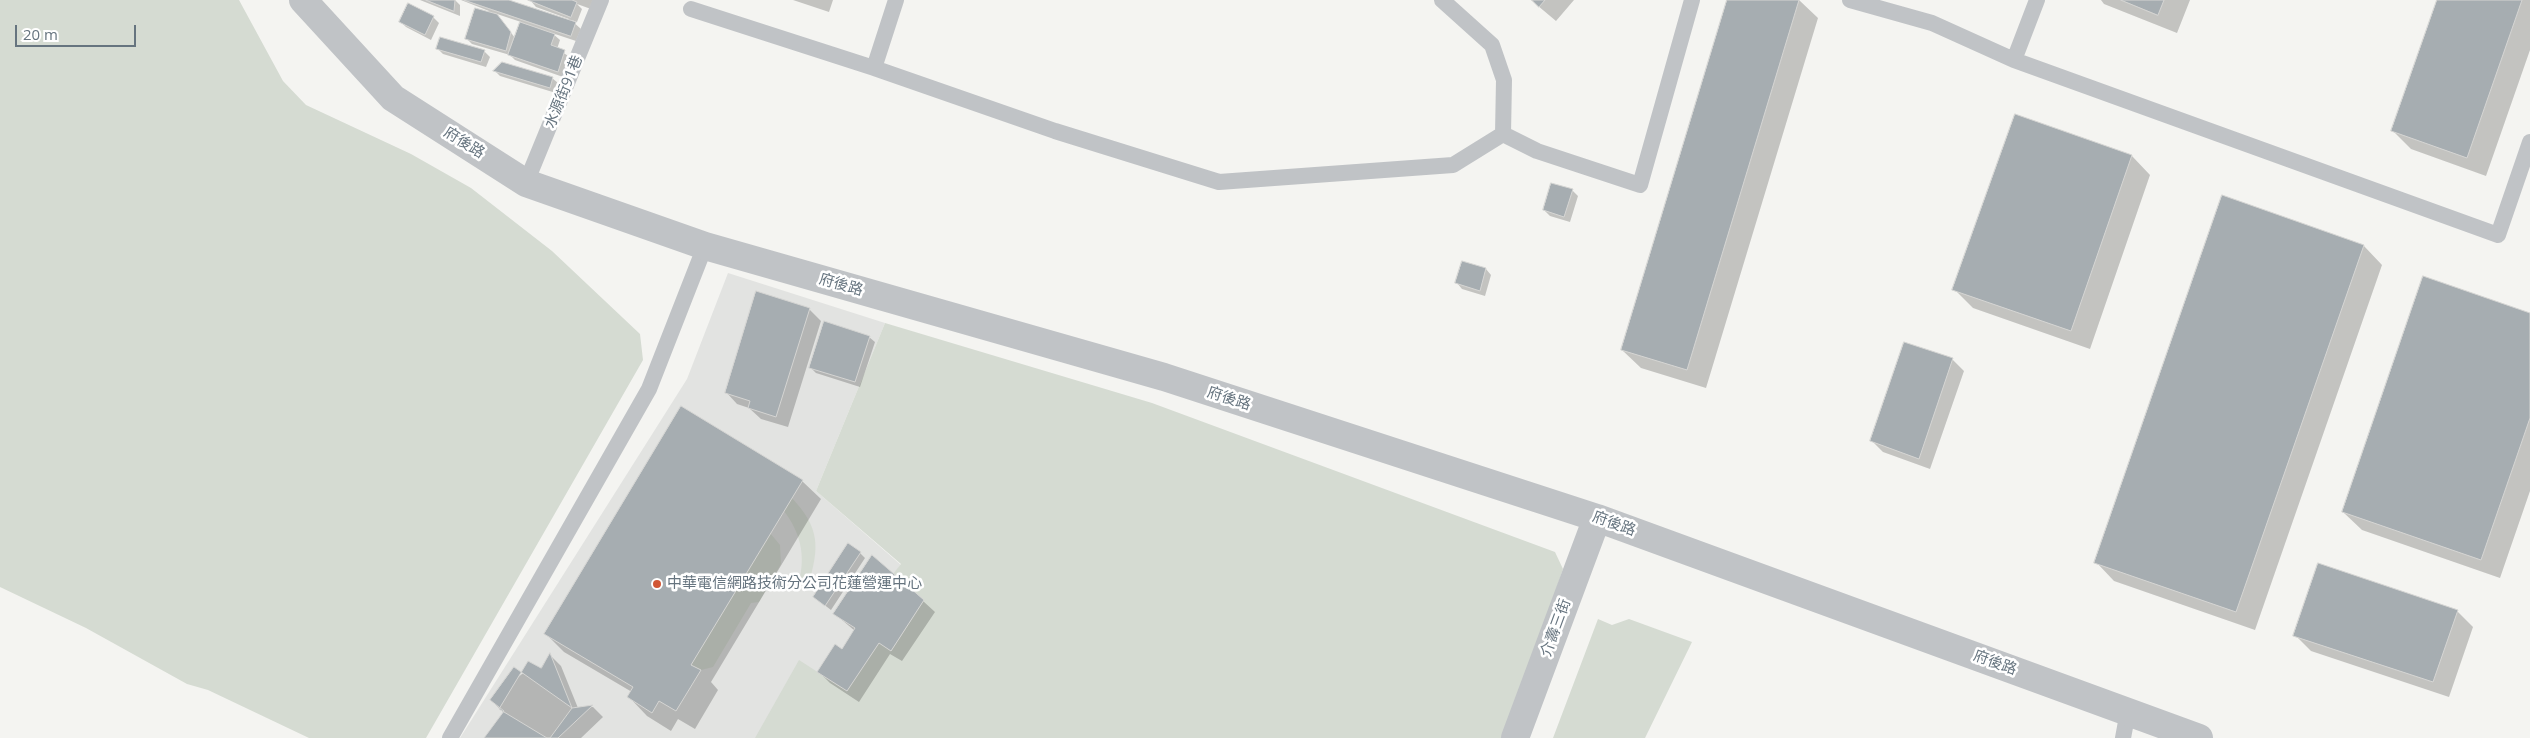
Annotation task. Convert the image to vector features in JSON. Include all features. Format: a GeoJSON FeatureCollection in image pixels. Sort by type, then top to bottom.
{"type":"FeatureCollection","features":[{"type":"Feature","properties":{"kind":"street","name":"府後路"},"geometry":{"type":"LineString","coordinates":[[303,0],[393,98],[526,183],[705,246],[1164,377],[1597,518],[2199,738]]}},
{"type":"Feature","properties":{"kind":"street","name":"介壽三街"},"geometry":{"type":"LineString","coordinates":[[1515,738],[1597,518]]}},
{"type":"Feature","properties":{"kind":"lane","name":"水源街91巷"},"geometry":{"type":"LineString","coordinates":[[526,183],[601,0]]}},
{"type":"Feature","properties":{"kind":"lane"},"geometry":{"type":"LineString","coordinates":[[874,68],[896,0]]}},
{"type":"Feature","properties":{"kind":"lane"},"geometry":{"type":"LineString","coordinates":[[1442,0],[1492,45],[1504,80],[1503,134]]}},
{"type":"Feature","properties":{"kind":"lane"},"geometry":{"type":"LineString","coordinates":[[1503,134],[1538,151],[1640,185],[1692,0]]}},
{"type":"Feature","properties":{"kind":"lane"},"geometry":{"type":"LineString","coordinates":[[1850,0],[1932,23],[2014,60],[2498,235],[2530,142]]}},
{"type":"Feature","properties":{"kind":"lane"},"geometry":{"type":"LineString","coordinates":[[2014,60],[2037,0]]}},
{"type":"Feature","properties":{"kind":"lane"},"geometry":{"type":"LineString","coordinates":[[691,9],[874,68],[1055,131],[1219,182],[1453,165],[1503,134]]}},
{"type":"Feature","properties":{"kind":"lane"},"geometry":{"type":"LineString","coordinates":[[450,738],[649,389],[705,246]]}},
{"type":"Feature","properties":{"kind":"lane"},"geometry":{"type":"LineString","coordinates":[[2123,738],[2128,711]]}},
{"type":"Feature","properties":{"kind":"shaded area"},"geometry":{"type":"Polygon","coordinates":[[[0,0],[239,0],[283,81],[306,105],[411,154],[471,188],[552,251],[640,334],[643,360],[426,738],[309,738],[208,690],[187,684],[86,628],[0,587],[0,0]]]}},
{"type":"Feature","properties":{"kind":"shaded area","name":"中華電信網路技術分公司花蓮營運中心"},"geometry":{"type":"Polygon","coordinates":[[[728,273],[885,323],[816,491],[901,565],[894,574],[924,600],[834,738],[460,738],[687,379],[728,273]]]}},
{"type":"Feature","properties":{"kind":"shaded area"},"geometry":{"type":"Polygon","coordinates":[[[885,323],[1152,403],[1555,552],[1563,569],[1506,738],[755,738],[799,660],[847,691],[879,643],[891,651],[924,600],[893,574],[901,564],[816,491],[885,323]]]}},
{"type":"Feature","properties":{"kind":"shaded area"},"geometry":{"type":"Polygon","coordinates":[[[791,497],[808,518],[815,538],[816,548],[808,586],[799,581],[802,553],[798,536],[784,511],[791,497]]]}},
{"type":"Feature","properties":{"kind":"shaded area"},"geometry":{"type":"Polygon","coordinates":[[[770,533],[780,545],[781,564],[759,602],[751,603],[713,667],[701,670],[691,665],[770,533]]]}},
{"type":"Feature","properties":{"kind":"shaded area"},"geometry":{"type":"Polygon","coordinates":[[[1598,619],[1612,625],[1629,619],[1692,642],[1645,738],[1553,738],[1598,619]]]}},
{"type":"Feature","properties":{"kind":"building"},"geometry":{"type":"Polygon","coordinates":[[[426,0],[455,0],[454,11],[426,0]]]}},
{"type":"Feature","properties":{"kind":"building"},"geometry":{"type":"Polygon","coordinates":[[[464,0],[509,0],[576,22],[571,36],[464,0]]]}},
{"type":"Feature","properties":{"kind":"building"},"geometry":{"type":"Polygon","coordinates":[[[528,0],[572,0],[577,2],[571,17],[528,0]]]}},
{"type":"Feature","properties":{"kind":"building"},"geometry":{"type":"Polygon","coordinates":[[[1532,0],[1545,0],[1539,7],[1532,0]]]}},
{"type":"Feature","properties":{"kind":"building"},"geometry":{"type":"Polygon","coordinates":[[[1727,0],[1799,0],[1687,370],[1621,350],[1727,0]]]}},
{"type":"Feature","properties":{"kind":"building"},"geometry":{"type":"Polygon","coordinates":[[[2121,0],[2164,0],[2158,15],[2121,0]]]}},
{"type":"Feature","properties":{"kind":"building"},"geometry":{"type":"Polygon","coordinates":[[[2437,0],[2522,0],[2467,158],[2391,131],[2437,0]]]}},
{"type":"Feature","properties":{"kind":"building"},"geometry":{"type":"Polygon","coordinates":[[[408,3],[434,16],[425,35],[399,22],[408,3]]]}},
{"type":"Feature","properties":{"kind":"building"},"geometry":{"type":"Polygon","coordinates":[[[475,8],[497,14],[511,32],[506,51],[465,39],[475,8]]]}},
{"type":"Feature","properties":{"kind":"building"},"geometry":{"type":"Polygon","coordinates":[[[520,22],[555,34],[551,45],[565,50],[558,72],[508,55],[520,22]]]}},
{"type":"Feature","properties":{"kind":"building"},"geometry":{"type":"Polygon","coordinates":[[[440,37],[485,50],[481,62],[436,49],[440,37]]]}},
{"type":"Feature","properties":{"kind":"building"},"geometry":{"type":"Polygon","coordinates":[[[502,62],[553,77],[550,88],[493,71],[502,62]]]}},
{"type":"Feature","properties":{"kind":"building"},"geometry":{"type":"Polygon","coordinates":[[[2015,114],[2132,155],[2071,331],[1952,290],[2015,114]]]}},
{"type":"Feature","properties":{"kind":"building"},"geometry":{"type":"Polygon","coordinates":[[[1551,183],[1573,189],[1564,217],[1543,210],[1551,183]]]}},
{"type":"Feature","properties":{"kind":"building"},"geometry":{"type":"Polygon","coordinates":[[[2222,195],[2364,245],[2236,612],[2094,563],[2222,195]]]}},
{"type":"Feature","properties":{"kind":"building"},"geometry":{"type":"Polygon","coordinates":[[[1462,261],[1486,268],[1480,291],[1455,283],[1462,261]]]}},
{"type":"Feature","properties":{"kind":"building"},"geometry":{"type":"Polygon","coordinates":[[[2423,276],[2530,313],[2530,418],[2481,560],[2342,512],[2423,276]]]}},
{"type":"Feature","properties":{"kind":"building"},"geometry":{"type":"Polygon","coordinates":[[[756,291],[810,308],[776,417],[748,408],[750,401],[725,393],[756,291]]]}},
{"type":"Feature","properties":{"kind":"building"},"geometry":{"type":"Polygon","coordinates":[[[824,321],[870,336],[855,382],[809,368],[824,321]]]}},
{"type":"Feature","properties":{"kind":"building"},"geometry":{"type":"Polygon","coordinates":[[[1904,342],[1953,358],[1919,459],[1870,441],[1904,342]]]}},
{"type":"Feature","properties":{"kind":"building","name":"中華電信網路技術分公司花蓮營運中心"},"geometry":{"type":"Polygon","coordinates":[[[681,406],[803,480],[691,665],[701,670],[676,711],[659,701],[652,713],[627,697],[633,687],[544,634],[681,406]]]}},
{"type":"Feature","properties":{"kind":"building"},"geometry":{"type":"Polygon","coordinates":[[[848,543],[861,552],[825,606],[813,597],[848,543]]]}},
{"type":"Feature","properties":{"kind":"building"},"geometry":{"type":"Polygon","coordinates":[[[872,555],[924,600],[891,651],[879,643],[847,691],[817,672],[835,644],[842,649],[855,628],[833,614],[872,555]]]}},
{"type":"Feature","properties":{"kind":"building"},"geometry":{"type":"Polygon","coordinates":[[[2318,563],[2458,610],[2433,682],[2293,636],[2318,563]]]}},
{"type":"Feature","properties":{"kind":"building"},"geometry":{"type":"Polygon","coordinates":[[[550,653],[572,708],[593,705],[558,738],[547,738],[499,709],[528,661],[541,668],[550,653]]]}},
{"type":"Feature","properties":{"kind":"building"},"geometry":{"type":"Polygon","coordinates":[[[514,667],[572,708],[550,738],[484,738],[504,711],[490,700],[514,667]]]}},
{"type":"Feature","properties":{"kind":"place","name":"中華電信網路技術分公司花蓮營運中心"},"geometry":{"type":"Point","coordinates":[657,584]}}]}
